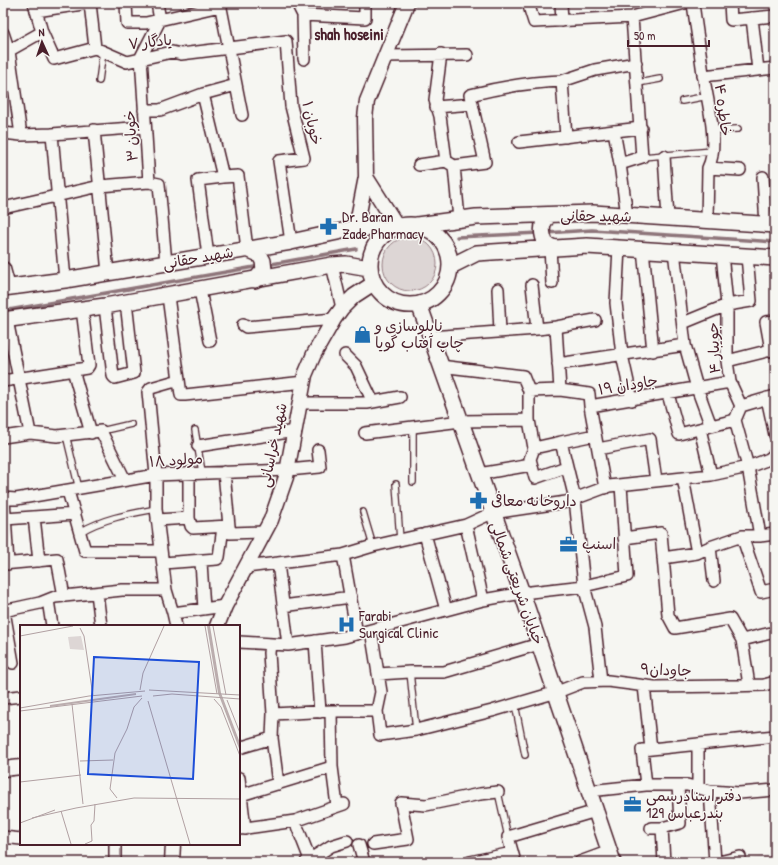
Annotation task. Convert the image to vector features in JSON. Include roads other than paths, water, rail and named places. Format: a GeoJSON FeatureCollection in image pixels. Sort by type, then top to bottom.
{"type":"FeatureCollection","features":[{"type":"Feature","properties":{"kind":"main road","name":"شهید حقانی"},"geometry":{"type":"LineString","coordinates":[[417,225],[476,217],[592,214],[771,225]]}},
{"type":"Feature","properties":{"kind":"main road"},"geometry":{"type":"LineString","coordinates":[[550,215],[542,223],[542,230],[546,244],[552,248]]}},
{"type":"Feature","properties":{"kind":"main road"},"geometry":{"type":"LineString","coordinates":[[417,225],[428,229],[437,235],[445,244],[451,266],[445,287],[437,296],[427,302],[403,305],[385,298],[374,283],[369,268],[370,257],[374,246],[380,237],[395,227],[417,225]]}},
{"type":"Feature","properties":{"kind":"main road","name":"شهید حقانی"},"geometry":{"type":"LineString","coordinates":[[5,287],[108,273],[291,242],[356,228],[395,227]]}},
{"type":"Feature","properties":{"kind":"main road","name":"شهید حقانی"},"geometry":{"type":"LineString","coordinates":[[451,266],[477,253],[587,246],[775,258]]}},
{"type":"Feature","properties":{"kind":"main road"},"geometry":{"type":"LineString","coordinates":[[247,249],[259,254],[263,261],[264,270],[255,280]]}},
{"type":"Feature","properties":{"kind":"main road","name":"شهید حقانی"},"geometry":{"type":"LineString","coordinates":[[5,320],[82,310],[168,296],[332,265],[346,264],[369,268]]}},
{"type":"Feature","properties":{"kind":"main road","name":"خیابان شریعتی شمالی"},"geometry":{"type":"LineString","coordinates":[[419,304],[492,513],[522,593],[611,856]]}},
{"type":"Feature","properties":{"kind":"street"},"geometry":{"type":"LineString","coordinates":[[89,3],[99,50],[54,59],[42,32],[35,7],[89,3]]}},
{"type":"Feature","properties":{"kind":"street"},"geometry":{"type":"LineString","coordinates":[[126,3],[126,23],[146,23],[220,5],[242,115]]}},
{"type":"Feature","properties":{"kind":"street"},"geometry":{"type":"LineString","coordinates":[[157,3],[160,20]]}},
{"type":"Feature","properties":{"kind":"street"},"geometry":{"type":"LineString","coordinates":[[297,3],[303,15],[304,58]]}},
{"type":"Feature","properties":{"kind":"street"},"geometry":{"type":"LineString","coordinates":[[303,15],[365,18],[365,3]]}},
{"type":"Feature","properties":{"kind":"street"},"geometry":{"type":"LineString","coordinates":[[356,228],[366,177],[365,118],[368,101],[384,56],[407,3]]}},
{"type":"Feature","properties":{"kind":"street"},"geometry":{"type":"LineString","coordinates":[[528,3],[534,22],[632,17],[685,3]]}},
{"type":"Feature","properties":{"kind":"street"},"geometry":{"type":"LineString","coordinates":[[561,3],[562,21]]}},
{"type":"Feature","properties":{"kind":"street","name":"خاطره ۴"},"geometry":{"type":"LineString","coordinates":[[693,3],[708,96],[713,151],[712,160],[708,168],[707,221]]}},
{"type":"Feature","properties":{"kind":"street"},"geometry":{"type":"LineString","coordinates":[[730,3],[731,20],[775,16]]}},
{"type":"Feature","properties":{"kind":"street"},"geometry":{"type":"LineString","coordinates":[[620,164],[642,157],[638,83],[632,17]]}},
{"type":"Feature","properties":{"kind":"street"},"geometry":{"type":"LineString","coordinates":[[752,18],[758,70]]}},
{"type":"Feature","properties":{"kind":"street","name":"خوبان ۳"},"geometry":{"type":"LineString","coordinates":[[160,20],[141,58],[149,182],[159,184],[166,263]]}},
{"type":"Feature","properties":{"kind":"street"},"geometry":{"type":"LineString","coordinates":[[6,52],[42,32]]}},
{"type":"Feature","properties":{"kind":"street"},"geometry":{"type":"LineString","coordinates":[[3,33],[21,135]]}},
{"type":"Feature","properties":{"kind":"street","name":"یادگار ۷"},"geometry":{"type":"LineString","coordinates":[[99,50],[127,62],[172,52],[181,54],[286,41],[289,59]]}},
{"type":"Feature","properties":{"kind":"street"},"geometry":{"type":"LineString","coordinates":[[384,56],[441,54],[467,55]]}},
{"type":"Feature","properties":{"kind":"street"},"geometry":{"type":"LineString","coordinates":[[441,54],[435,100],[450,163],[459,219]]}},
{"type":"Feature","properties":{"kind":"street","name":"خوبان ۱"},"geometry":{"type":"LineString","coordinates":[[289,59],[291,106],[304,158],[279,161],[291,242]]}},
{"type":"Feature","properties":{"kind":"street"},"geometry":{"type":"LineString","coordinates":[[419,165],[485,162],[470,95],[530,82],[562,82],[595,70],[636,63]]}},
{"type":"Feature","properties":{"kind":"street"},"geometry":{"type":"LineString","coordinates":[[704,76],[775,68]]}},
{"type":"Feature","properties":{"kind":"street"},"geometry":{"type":"LineString","coordinates":[[562,82],[566,137]]}},
{"type":"Feature","properties":{"kind":"street"},"geometry":{"type":"LineString","coordinates":[[144,110],[160,110],[202,94],[236,85]]}},
{"type":"Feature","properties":{"kind":"street"},"geometry":{"type":"LineString","coordinates":[[202,94],[223,177]]}},
{"type":"Feature","properties":{"kind":"street"},"geometry":{"type":"LineString","coordinates":[[436,107],[472,104]]}},
{"type":"Feature","properties":{"kind":"street"},"geometry":{"type":"LineString","coordinates":[[3,133],[21,135],[52,134],[145,127]]}},
{"type":"Feature","properties":{"kind":"street"},"geometry":{"type":"LineString","coordinates":[[519,142],[641,128]]}},
{"type":"Feature","properties":{"kind":"street"},"geometry":{"type":"LineString","coordinates":[[94,130],[108,273]]}},
{"type":"Feature","properties":{"kind":"street"},"geometry":{"type":"LineString","coordinates":[[614,131],[627,216]]}},
{"type":"Feature","properties":{"kind":"street"},"geometry":{"type":"LineString","coordinates":[[52,134],[65,280]]}},
{"type":"Feature","properties":{"kind":"street"},"geometry":{"type":"LineString","coordinates":[[664,156],[668,218]]}},
{"type":"Feature","properties":{"kind":"street"},"geometry":{"type":"LineString","coordinates":[[708,168],[740,170]]}},
{"type":"Feature","properties":{"kind":"street"},"geometry":{"type":"LineString","coordinates":[[208,256],[198,180],[238,176],[247,249]]}},
{"type":"Feature","properties":{"kind":"street"},"geometry":{"type":"LineString","coordinates":[[763,176],[771,225]]}},
{"type":"Feature","properties":{"kind":"street"},"geometry":{"type":"LineString","coordinates":[[366,177],[395,227]]}},
{"type":"Feature","properties":{"kind":"street"},"geometry":{"type":"LineString","coordinates":[[3,208],[100,186],[149,182]]}},
{"type":"Feature","properties":{"kind":"street"},"geometry":{"type":"LineString","coordinates":[[552,248],[552,283]]}},
{"type":"Feature","properties":{"kind":"street"},"geometry":{"type":"LineString","coordinates":[[619,248],[616,303],[622,355],[632,400]]}},
{"type":"Feature","properties":{"kind":"street"},"geometry":{"type":"LineString","coordinates":[[643,249],[653,351]]}},
{"type":"Feature","properties":{"kind":"street"},"geometry":{"type":"LineString","coordinates":[[674,251],[685,345],[706,427],[711,475]]}},
{"type":"Feature","properties":{"kind":"street","name":"جویبار ۴"},"geometry":{"type":"LineString","coordinates":[[722,254],[727,305],[730,382],[741,406]]}},
{"type":"Feature","properties":{"kind":"street"},"geometry":{"type":"LineString","coordinates":[[683,323],[727,305],[751,301],[747,256]]}},
{"type":"Feature","properties":{"kind":"street"},"geometry":{"type":"LineString","coordinates":[[243,326],[246,327],[338,314],[332,265]]}},
{"type":"Feature","properties":{"kind":"street"},"geometry":{"type":"LineString","coordinates":[[3,269],[5,287]]}},
{"type":"Feature","properties":{"kind":"street","name":"شهید خراسانی"},"geometry":{"type":"LineString","coordinates":[[217,625],[225,606],[271,520],[288,470],[304,382],[314,354],[338,314],[354,296],[374,283]]}},
{"type":"Feature","properties":{"kind":"street"},"geometry":{"type":"LineString","coordinates":[[532,285],[537,329]]}},
{"type":"Feature","properties":{"kind":"street"},"geometry":{"type":"LineString","coordinates":[[498,289],[500,332]]}},
{"type":"Feature","properties":{"kind":"street"},"geometry":{"type":"LineString","coordinates":[[200,290],[210,341]]}},
{"type":"Feature","properties":{"kind":"street"},"geometry":{"type":"LineString","coordinates":[[168,296],[181,395],[304,382]]}},
{"type":"Feature","properties":{"kind":"street"},"geometry":{"type":"LineString","coordinates":[[105,306],[113,376],[115,378],[134,373],[126,302]]}},
{"type":"Feature","properties":{"kind":"street"},"geometry":{"type":"LineString","coordinates":[[3,381],[87,368],[89,365],[82,310]]}},
{"type":"Feature","properties":{"kind":"street"},"geometry":{"type":"LineString","coordinates":[[5,320],[30,433]]}},
{"type":"Feature","properties":{"kind":"street"},"geometry":{"type":"LineString","coordinates":[[430,337],[537,329],[594,320]]}},
{"type":"Feature","properties":{"kind":"street"},"geometry":{"type":"LineString","coordinates":[[728,361],[773,351],[766,322],[775,321]]}},
{"type":"Feature","properties":{"kind":"street"},"geometry":{"type":"LineString","coordinates":[[556,327],[560,390]]}},
{"type":"Feature","properties":{"kind":"street"},"geometry":{"type":"LineString","coordinates":[[558,364],[685,345]]}},
{"type":"Feature","properties":{"kind":"street"},"geometry":{"type":"LineString","coordinates":[[344,355],[356,366],[373,402]]}},
{"type":"Feature","properties":{"kind":"street"},"geometry":{"type":"LineString","coordinates":[[440,366],[523,376],[529,391],[529,420],[534,448],[530,459],[535,478],[566,467]]}},
{"type":"Feature","properties":{"kind":"street"},"geometry":{"type":"LineString","coordinates":[[74,370],[96,432],[125,480]]}},
{"type":"Feature","properties":{"kind":"street"},"geometry":{"type":"LineString","coordinates":[[176,625],[166,590],[156,515],[156,475],[148,392],[151,388],[179,380]]}},
{"type":"Feature","properties":{"kind":"street","name":"جاودان ۱۹"},"geometry":{"type":"LineString","coordinates":[[529,391],[560,390],[589,394],[590,406],[668,394],[730,382]]}},
{"type":"Feature","properties":{"kind":"street"},"geometry":{"type":"LineString","coordinates":[[668,394],[679,434],[735,420]]}},
{"type":"Feature","properties":{"kind":"street"},"geometry":{"type":"LineString","coordinates":[[300,403],[373,402],[400,397]]}},
{"type":"Feature","properties":{"kind":"street"},"geometry":{"type":"LineString","coordinates":[[760,536],[748,466],[735,420],[741,406],[771,397],[775,435]]}},
{"type":"Feature","properties":{"kind":"street"},"geometry":{"type":"LineString","coordinates":[[590,406],[605,488]]}},
{"type":"Feature","properties":{"kind":"street"},"geometry":{"type":"LineString","coordinates":[[365,433],[461,421],[529,420]]}},
{"type":"Feature","properties":{"kind":"street"},"geometry":{"type":"LineString","coordinates":[[198,446],[294,431]]}},
{"type":"Feature","properties":{"kind":"street"},"geometry":{"type":"LineString","coordinates":[[3,436],[30,433],[66,435],[96,432]]}},
{"type":"Feature","properties":{"kind":"street"},"geometry":{"type":"LineString","coordinates":[[534,448],[595,435]]}},
{"type":"Feature","properties":{"kind":"street"},"geometry":{"type":"LineString","coordinates":[[598,449],[650,439],[656,482]]}},
{"type":"Feature","properties":{"kind":"street"},"geometry":{"type":"LineString","coordinates":[[560,442],[575,499],[584,586],[595,627],[601,681]]}},
{"type":"Feature","properties":{"kind":"street","name":"مولود ۱۸"},"geometry":{"type":"LineString","coordinates":[[3,498],[16,499],[156,475],[202,472],[288,470],[320,466],[318,450]]}},
{"type":"Feature","properties":{"kind":"street"},"geometry":{"type":"LineString","coordinates":[[246,567],[343,555],[373,546],[466,525],[492,513],[566,502],[605,488],[622,485],[711,475],[748,466],[769,459],[775,454]]}},
{"type":"Feature","properties":{"kind":"street"},"geometry":{"type":"LineString","coordinates":[[479,474],[531,464]]}},
{"type":"Feature","properties":{"kind":"street"},"geometry":{"type":"LineString","coordinates":[[163,563],[200,562],[219,558],[226,526],[224,472]]}},
{"type":"Feature","properties":{"kind":"street"},"geometry":{"type":"LineString","coordinates":[[189,473],[189,518],[191,528],[226,526]]}},
{"type":"Feature","properties":{"kind":"street"},"geometry":{"type":"LineString","coordinates":[[684,478],[697,553]]}},
{"type":"Feature","properties":{"kind":"street"},"geometry":{"type":"LineString","coordinates":[[240,642],[288,645],[357,634],[483,600],[522,593],[584,586],[627,576],[622,485]]}},
{"type":"Feature","properties":{"kind":"street"},"geometry":{"type":"LineString","coordinates":[[73,490],[75,514],[85,551],[161,551]]}},
{"type":"Feature","properties":{"kind":"street"},"geometry":{"type":"LineString","coordinates":[[3,498],[6,564],[57,559],[64,596]]}},
{"type":"Feature","properties":{"kind":"street"},"geometry":{"type":"LineString","coordinates":[[5,519],[75,514]]}},
{"type":"Feature","properties":{"kind":"street"},"geometry":{"type":"LineString","coordinates":[[156,515],[189,518]]}},
{"type":"Feature","properties":{"kind":"street"},"geometry":{"type":"LineString","coordinates":[[34,517],[39,561]]}},
{"type":"Feature","properties":{"kind":"street"},"geometry":{"type":"LineString","coordinates":[[466,525],[483,600]]}},
{"type":"Feature","properties":{"kind":"street"},"geometry":{"type":"LineString","coordinates":[[226,526],[230,533],[265,532]]}},
{"type":"Feature","properties":{"kind":"street"},"geometry":{"type":"LineString","coordinates":[[425,534],[446,610]]}},
{"type":"Feature","properties":{"kind":"street"},"geometry":{"type":"LineString","coordinates":[[624,538],[660,534],[668,615],[674,628],[730,619],[742,640],[750,685]]}},
{"type":"Feature","properties":{"kind":"street"},"geometry":{"type":"LineString","coordinates":[[663,558],[697,553],[742,536],[775,534]]}},
{"type":"Feature","properties":{"kind":"street"},"geometry":{"type":"LineString","coordinates":[[742,536],[761,592],[775,589]]}},
{"type":"Feature","properties":{"kind":"street"},"geometry":{"type":"LineString","coordinates":[[710,547],[714,581]]}},
{"type":"Feature","properties":{"kind":"street"},"geometry":{"type":"LineString","coordinates":[[343,555],[357,634]]}},
{"type":"Feature","properties":{"kind":"street"},"geometry":{"type":"LineString","coordinates":[[200,562],[204,609]]}},
{"type":"Feature","properties":{"kind":"street"},"geometry":{"type":"LineString","coordinates":[[278,563],[288,645]]}},
{"type":"Feature","properties":{"kind":"street"},"geometry":{"type":"LineString","coordinates":[[13,663],[3,611],[64,596],[122,590],[166,590]]}},
{"type":"Feature","properties":{"kind":"street"},"geometry":{"type":"LineString","coordinates":[[97,593],[101,625]]}},
{"type":"Feature","properties":{"kind":"street"},"geometry":{"type":"LineString","coordinates":[[283,606],[351,597]]}},
{"type":"Feature","properties":{"kind":"street"},"geometry":{"type":"LineString","coordinates":[[48,600],[52,625]]}},
{"type":"Feature","properties":{"kind":"street"},"geometry":{"type":"LineString","coordinates":[[173,613],[225,606]]}},
{"type":"Feature","properties":{"kind":"street"},"geometry":{"type":"LineString","coordinates":[[273,714],[331,711],[377,711],[381,692],[371,630]]}},
{"type":"Feature","properties":{"kind":"street"},"geometry":{"type":"LineString","coordinates":[[742,640],[775,632]]}},
{"type":"Feature","properties":{"kind":"street"},"geometry":{"type":"LineString","coordinates":[[315,641],[320,712]]}},
{"type":"Feature","properties":{"kind":"street"},"geometry":{"type":"LineString","coordinates":[[270,644],[269,653],[273,714],[272,738],[278,784]]}},
{"type":"Feature","properties":{"kind":"street"},"geometry":{"type":"LineString","coordinates":[[378,674],[444,672],[539,644]]}},
{"type":"Feature","properties":{"kind":"street","name":"جاودان۹"},"geometry":{"type":"LineString","coordinates":[[377,711],[380,735],[416,730],[515,704],[556,692],[583,682],[601,681],[644,686],[750,685],[775,682]]}},
{"type":"Feature","properties":{"kind":"street"},"geometry":{"type":"LineString","coordinates":[[644,686],[646,785]]}},
{"type":"Feature","properties":{"kind":"street"},"geometry":{"type":"LineString","coordinates":[[3,698],[20,696]]}},
{"type":"Feature","properties":{"kind":"street"},"geometry":{"type":"LineString","coordinates":[[240,786],[242,829],[295,821],[341,805],[332,767],[331,711]]}},
{"type":"Feature","properties":{"kind":"street"},"geometry":{"type":"LineString","coordinates":[[646,750],[775,736]]}},
{"type":"Feature","properties":{"kind":"street"},"geometry":{"type":"LineString","coordinates":[[240,748],[272,738]]}},
{"type":"Feature","properties":{"kind":"street"},"geometry":{"type":"LineString","coordinates":[[698,744],[698,788]]}},
{"type":"Feature","properties":{"kind":"street"},"geometry":{"type":"LineString","coordinates":[[3,769],[20,767]]}},
{"type":"Feature","properties":{"kind":"street"},"geometry":{"type":"LineString","coordinates":[[241,795],[332,767]]}},
{"type":"Feature","properties":{"kind":"street"},"geometry":{"type":"LineString","coordinates":[[590,791],[646,785],[678,785],[710,791],[740,793],[775,790]]}},
{"type":"Feature","properties":{"kind":"street"},"geometry":{"type":"LineString","coordinates":[[664,862],[657,828],[680,823],[678,785]]}},
{"type":"Feature","properties":{"kind":"street"},"geometry":{"type":"LineString","coordinates":[[710,791],[715,862]]}},
{"type":"Feature","properties":{"kind":"street"},"geometry":{"type":"LineString","coordinates":[[373,844],[408,839],[400,803],[426,805],[480,794],[498,792]]}},
{"type":"Feature","properties":{"kind":"street"},"geometry":{"type":"LineString","coordinates":[[470,862],[514,858],[508,837],[544,828],[596,811]]}},
{"type":"Feature","properties":{"kind":"street"},"geometry":{"type":"LineString","coordinates":[[295,821],[309,861],[331,846],[347,841]]}},
{"type":"Feature","properties":{"kind":"street"},"geometry":{"type":"LineString","coordinates":[[3,837],[20,839]]}},
{"type":"Feature","properties":{"kind":"street"},"geometry":{"type":"LineString","coordinates":[[115,845],[115,862]]}},
{"type":"Feature","properties":{"kind":"street"},"geometry":{"type":"LineString","coordinates":[[172,862],[173,845]]}},
{"type":"Feature","properties":{"kind":"street"},"geometry":{"type":"LineString","coordinates":[[359,845],[364,862]]}},
{"type":"Feature","properties":{"kind":"street"},"geometry":{"type":"LineString","coordinates":[[580,862],[611,856]]}},
{"type":"Feature","properties":{"kind":"street"},"geometry":{"type":"LineString","coordinates":[[719,862],[740,857]]}},
{"type":"Feature","properties":{"kind":"lane"},"geometry":{"type":"LineString","coordinates":[[99,50],[99,81]]}},
{"type":"Feature","properties":{"kind":"lane"},"geometry":{"type":"LineString","coordinates":[[638,83],[660,79]]}},
{"type":"Feature","properties":{"kind":"lane"},"geometry":{"type":"LineString","coordinates":[[682,100],[708,96]]}},
{"type":"Feature","properties":{"kind":"lane"},"geometry":{"type":"LineString","coordinates":[[711,130],[738,129]]}},
{"type":"Feature","properties":{"kind":"lane"},"geometry":{"type":"LineString","coordinates":[[642,157],[713,151]]}},
{"type":"Feature","properties":{"kind":"lane"},"geometry":{"type":"LineString","coordinates":[[96,432],[131,424]]}},
{"type":"Feature","properties":{"kind":"lane"},"geometry":{"type":"LineString","coordinates":[[413,426],[413,482]]}},
{"type":"Feature","properties":{"kind":"lane"},"geometry":{"type":"LineString","coordinates":[[195,430],[202,472]]}},
{"type":"Feature","properties":{"kind":"lane"},"geometry":{"type":"LineString","coordinates":[[66,435],[73,490]]}},
{"type":"Feature","properties":{"kind":"lane"},"geometry":{"type":"LineString","coordinates":[[396,484],[400,540]]}},
{"type":"Feature","properties":{"kind":"lane"},"geometry":{"type":"LineString","coordinates":[[363,512],[373,546]]}},
{"type":"Feature","properties":{"kind":"lane"},"geometry":{"type":"LineString","coordinates":[[80,532],[97,522],[118,516],[156,515]]}},
{"type":"Feature","properties":{"kind":"lane"},"geometry":{"type":"LineString","coordinates":[[410,672],[416,730]]}},
{"type":"Feature","properties":{"kind":"lane"},"geometry":{"type":"LineString","coordinates":[[515,704],[525,755]]}},
{"type":"Feature","properties":{"kind":"lane"},"geometry":{"type":"LineString","coordinates":[[498,792],[508,837]]}},
{"type":"Feature","properties":{"kind":"waterway"},"geometry":{"type":"LineString","coordinates":[[546,233],[592,230],[775,242]]}},
{"type":"Feature","properties":{"kind":"waterway"},"geometry":{"type":"LineString","coordinates":[[457,237],[539,233]]}},
{"type":"Feature","properties":{"kind":"waterway"},"geometry":{"type":"LineString","coordinates":[[266,265],[356,249]]}},
{"type":"Feature","properties":{"kind":"waterway"},"geometry":{"type":"LineString","coordinates":[[3,311],[260,266]]}},
{"type":"Feature","properties":{"kind":"place","name":"Dr. Baran Zade Pharmacy"},"geometry":{"type":"Point","coordinates":[329,226]}},
{"type":"Feature","properties":{"kind":"place","name":"نابلوسازی و چاپ آفتاب گویا"},"geometry":{"type":"Point","coordinates":[362,335]}},
{"type":"Feature","properties":{"kind":"place","name":"داروخانه معافی"},"geometry":{"type":"Point","coordinates":[478,501]}},
{"type":"Feature","properties":{"kind":"place","name":"اسنپ"},"geometry":{"type":"Point","coordinates":[569,544]}},
{"type":"Feature","properties":{"kind":"place","name":"Farabi Surgical Clinic"},"geometry":{"type":"Point","coordinates":[346,625]}},
{"type":"Feature","properties":{"kind":"place","name":"دفتر اسنادرسمی 129 بندرعباس"},"geometry":{"type":"Point","coordinates":[633,805]}},
{"type":"Feature","properties":{"kind":"district","name":"shah hoseini"},"geometry":{"type":"Point","coordinates":[349,34]}}]}
